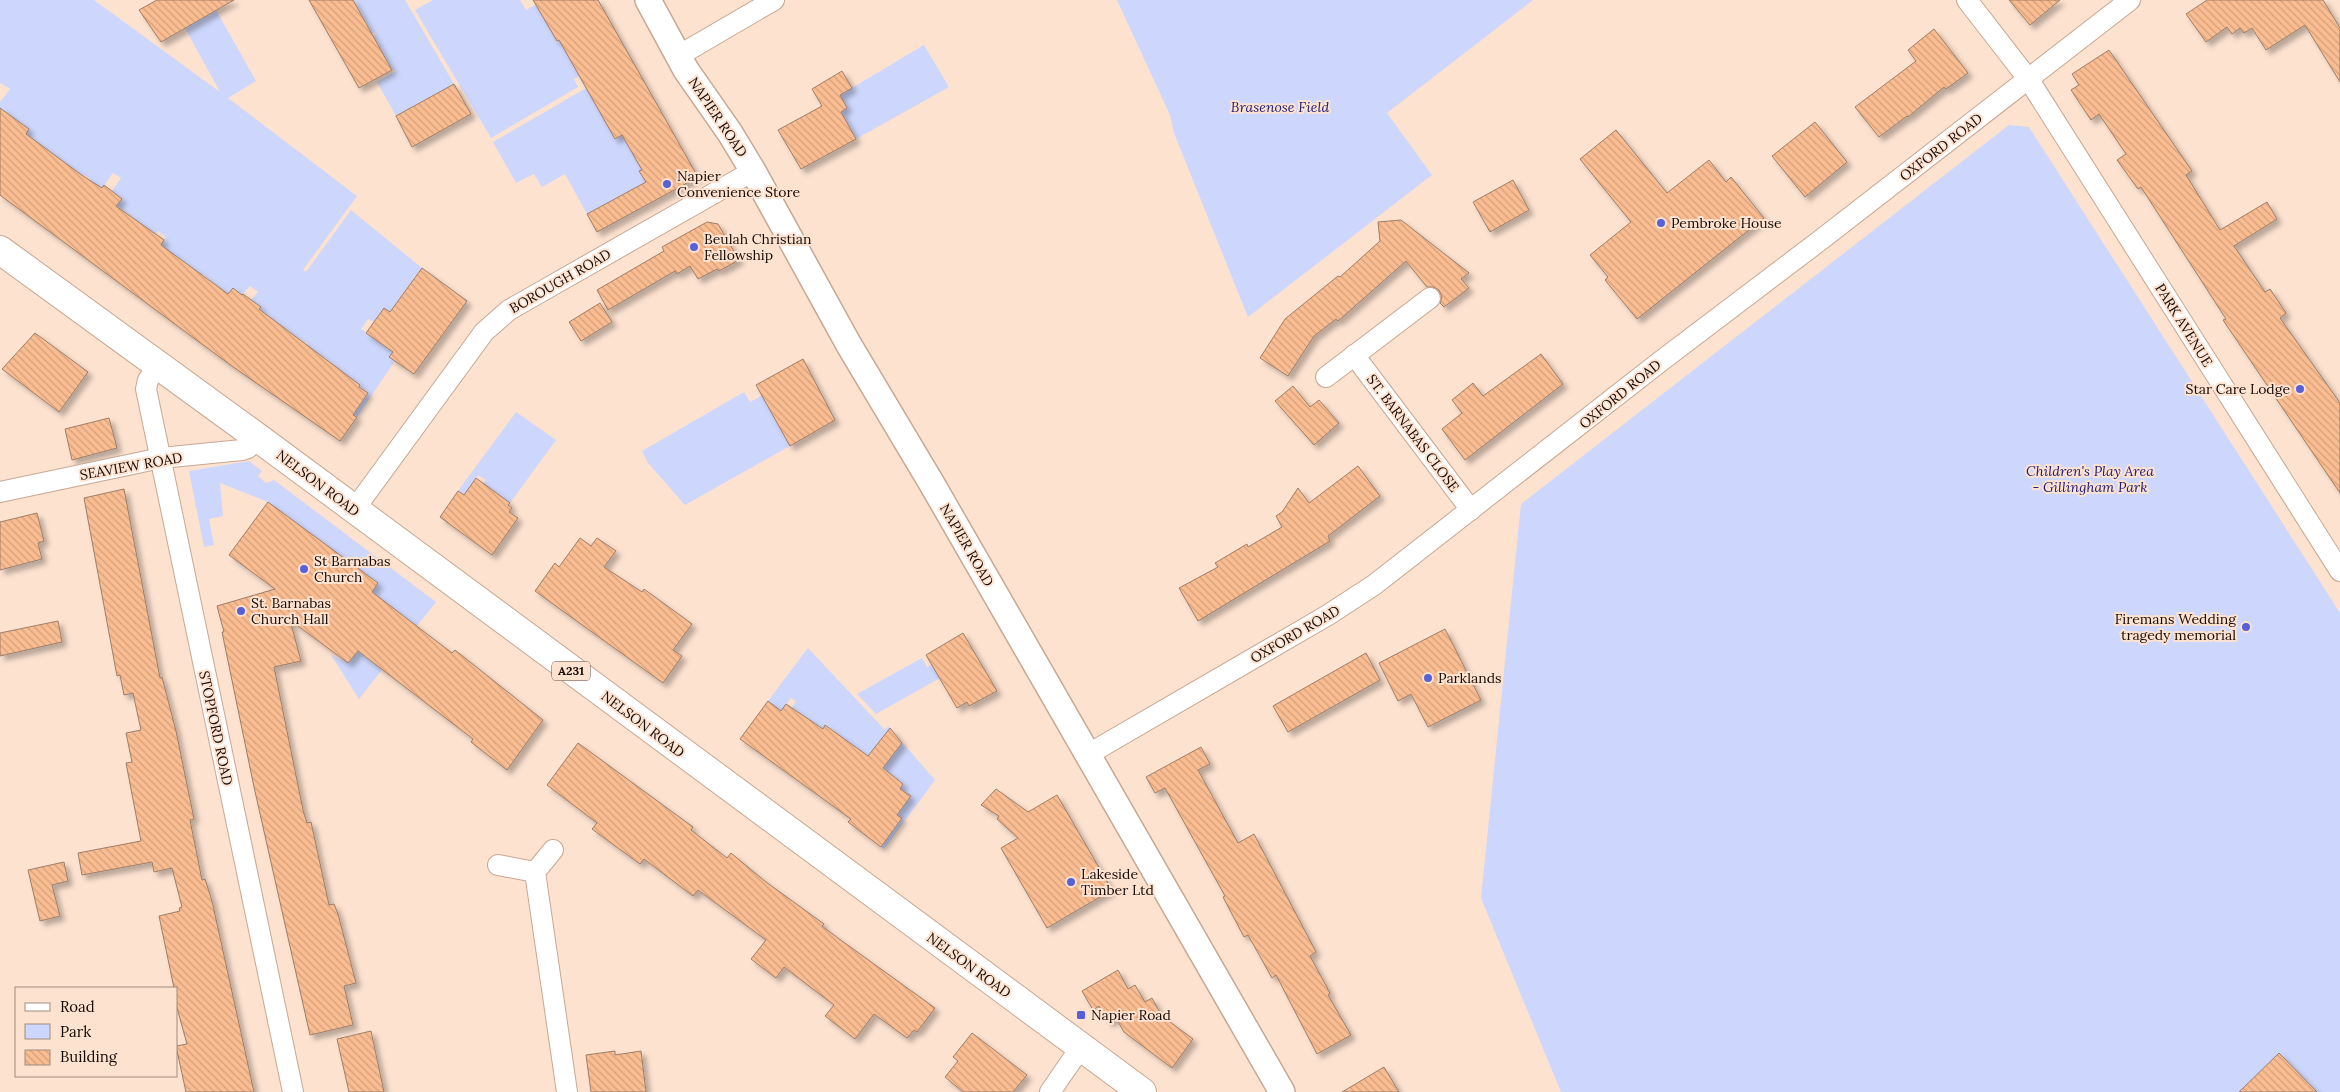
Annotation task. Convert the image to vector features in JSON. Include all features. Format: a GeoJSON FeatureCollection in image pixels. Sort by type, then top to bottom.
{"type":"FeatureCollection","features":[{"type":"Feature","properties":{"kind":"main road","name":"NELSON ROAD"},"geometry":{"type":"LineString","coordinates":[[0,250],[257,437],[1142,1092]]}},
{"type":"Feature","properties":{"kind":"street","name":"NAPIER ROAD"},"geometry":{"type":"LineString","coordinates":[[648,0],[678,56],[753,171],[849,345],[932,484],[1282,1092]]}},
{"type":"Feature","properties":{"kind":"street"},"geometry":{"type":"LineString","coordinates":[[678,56],[774,0]]}},
{"type":"Feature","properties":{"kind":"street","name":"PARK AVENUE"},"geometry":{"type":"LineString","coordinates":[[1966,0],[2029,80],[2340,571]]}},
{"type":"Feature","properties":{"kind":"street","name":"OXFORD ROAD"},"geometry":{"type":"LineString","coordinates":[[1088,755],[1358,597],[1660,361],[2029,80],[2130,0]]}},
{"type":"Feature","properties":{"kind":"street","name":"BOROUGH ROAD"},"geometry":{"type":"LineString","coordinates":[[354,510],[484,332],[509,310],[753,171]]}},
{"type":"Feature","properties":{"kind":"street"},"geometry":{"type":"LineString","coordinates":[[1326,377],[1430,298]]}},
{"type":"Feature","properties":{"kind":"street","name":"ST. BARNABAS CLOSE"},"geometry":{"type":"LineString","coordinates":[[1354,355],[1471,510]]}},
{"type":"Feature","properties":{"kind":"street","name":"STOPFORD ROAD"},"geometry":{"type":"LineString","coordinates":[[158,366],[148,380],[146,389],[293,1092]]}},
{"type":"Feature","properties":{"kind":"street","name":"SEAVIEW ROAD"},"geometry":{"type":"LineString","coordinates":[[0,492],[161,458],[242,450],[248,448],[257,437]]}},
{"type":"Feature","properties":{"kind":"street"},"geometry":{"type":"LineString","coordinates":[[553,850],[535,872],[567,1092]]}},
{"type":"Feature","properties":{"kind":"street"},"geometry":{"type":"LineString","coordinates":[[498,865],[535,872]]}},
{"type":"Feature","properties":{"kind":"street"},"geometry":{"type":"LineString","coordinates":[[1050,1092],[1081,1048]]}},
{"type":"Feature","properties":{"kind":"green space"},"geometry":{"type":"Polygon","coordinates":[[[0,0],[94,0],[220,92],[185,28],[216,10],[256,81],[228,98],[357,196],[303,270],[306,272],[351,210],[422,268],[413,279],[432,293],[426,301],[407,288],[392,309],[411,322],[409,325],[384,308],[374,322],[368,319],[361,329],[393,352],[390,357],[395,361],[357,417],[353,415],[368,393],[324,357],[307,381],[303,351],[308,344],[299,338],[281,362],[274,357],[291,332],[282,326],[279,332],[242,331],[260,307],[251,300],[258,292],[250,286],[242,295],[196,300],[211,281],[203,274],[195,284],[186,263],[168,251],[147,263],[166,237],[158,231],[139,257],[136,220],[116,205],[121,198],[112,191],[121,178],[113,173],[82,215],[87,185],[91,179],[84,175],[78,183],[26,134],[29,129],[19,122],[0,148],[0,102],[10,89],[0,83],[0,0]]]}},
{"type":"Feature","properties":{"kind":"green space"},"geometry":{"type":"Polygon","coordinates":[[[354,0],[405,0],[454,84],[396,116],[377,82],[396,71],[392,70],[374,37],[376,33],[372,33],[354,0]]]}},
{"type":"Feature","properties":{"kind":"green space"},"geometry":{"type":"Polygon","coordinates":[[[433,0],[520,0],[526,10],[543,1],[599,65],[574,79],[578,87],[491,138],[415,10],[433,0]]]}},
{"type":"Feature","properties":{"kind":"green space","name":"Brasenose Field"},"geometry":{"type":"Polygon","coordinates":[[[1117,0],[1533,0],[1387,113],[1432,175],[1248,317],[1174,133],[1170,115],[1117,0]]]}},
{"type":"Feature","properties":{"kind":"green space"},"geometry":{"type":"Polygon","coordinates":[[[924,45],[949,87],[856,139],[850,128],[813,127],[847,108],[840,95],[924,45]]]}},
{"type":"Feature","properties":{"kind":"green space"},"geometry":{"type":"Polygon","coordinates":[[[588,87],[615,139],[636,127],[625,140],[634,156],[645,150],[653,163],[640,171],[646,182],[587,214],[565,174],[542,187],[534,174],[516,183],[493,142],[588,87]]]}},
{"type":"Feature","properties":{"kind":"green space","name":"Children's Play Area - Gillingham Park"},"geometry":{"type":"Polygon","coordinates":[[[2009,125],[2029,127],[2340,613],[2340,1092],[1561,1092],[1481,898],[1521,504],[2009,125]]]}},
{"type":"Feature","properties":{"kind":"green space"},"geometry":{"type":"Polygon","coordinates":[[[779,386],[781,391],[767,405],[774,418],[792,408],[799,413],[780,429],[790,446],[685,505],[648,463],[642,451],[744,392],[750,402],[779,386]]]}},
{"type":"Feature","properties":{"kind":"green space"},"geometry":{"type":"Polygon","coordinates":[[[516,412],[556,440],[510,503],[482,486],[486,480],[478,475],[464,495],[458,491],[516,412]]]}},
{"type":"Feature","properties":{"kind":"green space"},"geometry":{"type":"Polygon","coordinates":[[[249,461],[262,471],[258,476],[266,483],[274,480],[436,602],[359,699],[331,655],[349,663],[391,606],[372,592],[378,583],[268,502],[220,483],[223,516],[209,519],[214,545],[204,547],[189,471],[249,461]]]}},
{"type":"Feature","properties":{"kind":"green space"},"geometry":{"type":"Polygon","coordinates":[[[808,648],[885,730],[888,726],[935,780],[884,849],[881,847],[902,819],[897,815],[910,796],[900,789],[903,784],[891,775],[817,756],[835,731],[826,725],[818,736],[792,708],[796,701],[791,698],[781,711],[768,701],[808,648]]]}},
{"type":"Feature","properties":{"kind":"green space"},"geometry":{"type":"Polygon","coordinates":[[[922,658],[927,667],[932,665],[940,678],[876,714],[857,694],[922,658]]]}},
{"type":"Feature","properties":{"kind":"building"},"geometry":{"type":"Polygon","coordinates":[[[157,0],[234,0],[161,42],[139,10],[157,0]]]}},
{"type":"Feature","properties":{"kind":"building"},"geometry":{"type":"Polygon","coordinates":[[[309,0],[353,0],[392,70],[359,88],[309,0]]]}},
{"type":"Feature","properties":{"kind":"building"},"geometry":{"type":"Polygon","coordinates":[[[533,0],[598,0],[698,177],[597,232],[587,214],[646,182],[639,171],[642,170],[622,135],[615,139],[559,40],[557,41],[533,0]]]}},
{"type":"Feature","properties":{"kind":"building"},"geometry":{"type":"Polygon","coordinates":[[[2009,0],[2060,0],[2030,25],[2009,0]]]}},
{"type":"Feature","properties":{"kind":"building"},"geometry":{"type":"Polygon","coordinates":[[[2207,0],[2323,0],[2340,28],[2340,82],[2305,25],[2266,50],[2252,28],[2244,33],[2240,28],[2232,34],[2227,27],[2206,42],[2186,14],[2207,0]]]}},
{"type":"Feature","properties":{"kind":"building"},"geometry":{"type":"Polygon","coordinates":[[[1934,29],[1968,73],[1946,89],[1944,87],[1908,117],[1879,137],[1855,107],[1916,61],[1908,50],[1934,29]]]}},
{"type":"Feature","properties":{"kind":"building"},"geometry":{"type":"Polygon","coordinates":[[[2109,50],[2192,171],[2186,175],[2220,230],[2267,202],[2277,219],[2234,246],[2265,292],[2270,289],[2286,313],[2280,318],[2340,403],[2340,493],[2223,320],[2226,319],[2141,187],[2138,189],[2117,160],[2126,154],[2099,114],[2091,120],[2071,90],[2079,85],[2072,74],[2109,50]]]}},
{"type":"Feature","properties":{"kind":"building"},"geometry":{"type":"Polygon","coordinates":[[[842,71],[852,88],[840,95],[847,108],[841,112],[856,139],[801,169],[778,130],[822,106],[812,89],[842,71]]]}},
{"type":"Feature","properties":{"kind":"building"},"geometry":{"type":"Polygon","coordinates":[[[454,84],[471,114],[412,147],[396,116],[454,84]]]}},
{"type":"Feature","properties":{"kind":"building"},"geometry":{"type":"Polygon","coordinates":[[[0,108],[29,129],[26,134],[83,176],[102,188],[104,185],[122,199],[116,206],[164,240],[161,245],[228,294],[233,288],[243,294],[261,307],[259,309],[360,385],[359,387],[368,393],[353,415],[357,417],[340,441],[229,364],[0,195],[0,108]]]}},
{"type":"Feature","properties":{"kind":"building"},"geometry":{"type":"Polygon","coordinates":[[[1815,122],[1847,162],[1805,197],[1772,156],[1815,122]]]}},
{"type":"Feature","properties":{"kind":"building","name":"Pembroke House"},"geometry":{"type":"Polygon","coordinates":[[[1616,130],[1667,193],[1709,160],[1726,182],[1731,177],[1764,218],[1637,319],[1605,280],[1608,277],[1590,255],[1631,222],[1580,159],[1616,130]]]}},
{"type":"Feature","properties":{"kind":"building"},"geometry":{"type":"Polygon","coordinates":[[[1513,180],[1529,210],[1490,232],[1473,202],[1513,180]]]}},
{"type":"Feature","properties":{"kind":"building"},"geometry":{"type":"Polygon","coordinates":[[[1401,220],[1469,273],[1461,279],[1469,288],[1444,307],[1440,303],[1442,297],[1439,290],[1434,287],[1427,287],[1406,261],[1338,321],[1336,319],[1314,336],[1288,376],[1260,358],[1285,319],[1338,276],[1340,277],[1380,241],[1378,222],[1401,220]]]}},
{"type":"Feature","properties":{"kind":"building"},"geometry":{"type":"Polygon","coordinates":[[[707,222],[718,224],[739,260],[719,271],[717,269],[698,279],[690,266],[677,274],[675,271],[608,310],[597,290],[664,251],[662,247],[707,222]]]}},
{"type":"Feature","properties":{"kind":"building"},"geometry":{"type":"Polygon","coordinates":[[[422,268],[467,301],[414,374],[389,357],[393,352],[366,333],[384,308],[390,312],[422,268]]]}},
{"type":"Feature","properties":{"kind":"building"},"geometry":{"type":"Polygon","coordinates":[[[600,303],[612,322],[581,341],[569,322],[600,303]]]}},
{"type":"Feature","properties":{"kind":"building"},"geometry":{"type":"Polygon","coordinates":[[[35,333],[88,372],[59,412],[2,369],[35,333]]]}},
{"type":"Feature","properties":{"kind":"building"},"geometry":{"type":"Polygon","coordinates":[[[1541,354],[1563,384],[1465,460],[1442,429],[1462,413],[1452,400],[1473,383],[1483,396],[1541,354]]]}},
{"type":"Feature","properties":{"kind":"building"},"geometry":{"type":"Polygon","coordinates":[[[803,359],[835,420],[790,446],[756,385],[803,359]]]}},
{"type":"Feature","properties":{"kind":"building"},"geometry":{"type":"Polygon","coordinates":[[[1293,386],[1310,407],[1319,400],[1339,423],[1314,445],[1275,401],[1293,386]]]}},
{"type":"Feature","properties":{"kind":"building"},"geometry":{"type":"Polygon","coordinates":[[[109,418],[117,448],[72,460],[65,429],[109,418]]]}},
{"type":"Feature","properties":{"kind":"building"},"geometry":{"type":"Polygon","coordinates":[[[1358,466],[1380,496],[1328,536],[1330,541],[1198,621],[1179,588],[1218,567],[1215,563],[1247,544],[1248,547],[1282,527],[1276,516],[1282,512],[1298,488],[1309,503],[1358,466]]]}},
{"type":"Feature","properties":{"kind":"building"},"geometry":{"type":"Polygon","coordinates":[[[476,478],[510,503],[508,505],[512,508],[509,512],[518,518],[492,555],[440,517],[458,491],[464,495],[476,478]]]}},
{"type":"Feature","properties":{"kind":"building"},"geometry":{"type":"Polygon","coordinates":[[[124,489],[160,678],[162,677],[176,731],[194,819],[190,820],[202,880],[205,879],[212,901],[254,1092],[186,1092],[178,1055],[178,1046],[187,1044],[178,1011],[178,987],[174,987],[159,916],[180,911],[179,908],[182,907],[172,868],[154,872],[152,862],[82,875],[78,853],[141,841],[126,763],[132,762],[126,733],[141,730],[133,693],[124,695],[120,675],[117,676],[84,498],[124,489]]]}},
{"type":"Feature","properties":{"kind":"building"},"geometry":{"type":"Polygon","coordinates":[[[268,502],[378,583],[372,592],[452,653],[455,650],[543,720],[507,770],[471,742],[473,739],[358,651],[348,663],[290,620],[301,661],[274,667],[303,810],[307,823],[311,822],[329,905],[334,904],[338,914],[356,983],[344,986],[353,1025],[310,1035],[254,787],[222,632],[224,632],[217,606],[275,589],[229,555],[268,502]]]}},
{"type":"Feature","properties":{"kind":"building"},"geometry":{"type":"Polygon","coordinates":[[[37,513],[44,541],[38,543],[42,559],[0,570],[0,522],[37,513]]]}},
{"type":"Feature","properties":{"kind":"building"},"geometry":{"type":"Polygon","coordinates":[[[580,538],[591,546],[597,538],[616,551],[604,567],[642,592],[644,589],[692,624],[673,650],[682,656],[663,683],[535,591],[555,563],[559,567],[580,538]]]}},
{"type":"Feature","properties":{"kind":"building"},"geometry":{"type":"Polygon","coordinates":[[[58,621],[62,642],[0,656],[0,633],[58,621]]]}},
{"type":"Feature","properties":{"kind":"building","name":"Parklands"},"geometry":{"type":"Polygon","coordinates":[[[1445,629],[1481,700],[1428,727],[1411,694],[1398,701],[1379,663],[1445,629]]]}},
{"type":"Feature","properties":{"kind":"building"},"geometry":{"type":"Polygon","coordinates":[[[963,633],[997,691],[969,706],[967,702],[957,708],[926,655],[963,633]]]}},
{"type":"Feature","properties":{"kind":"building"},"geometry":{"type":"Polygon","coordinates":[[[1366,653],[1380,680],[1288,732],[1273,706],[1366,653]]]}},
{"type":"Feature","properties":{"kind":"building"},"geometry":{"type":"Polygon","coordinates":[[[768,701],[781,711],[786,704],[823,729],[825,725],[868,756],[890,728],[902,743],[883,768],[903,784],[900,789],[911,796],[897,815],[902,818],[881,847],[848,822],[851,819],[740,739],[768,701]]]}},
{"type":"Feature","properties":{"kind":"building"},"geometry":{"type":"Polygon","coordinates":[[[578,743],[693,827],[691,830],[727,858],[731,853],[766,882],[824,924],[822,926],[935,1008],[917,1032],[914,1030],[907,1038],[874,1014],[855,1039],[825,1016],[834,1005],[784,967],[776,978],[751,959],[766,940],[698,890],[693,896],[644,859],[640,864],[592,829],[597,823],[547,785],[578,743]]]}},
{"type":"Feature","properties":{"kind":"building"},"geometry":{"type":"Polygon","coordinates":[[[1201,747],[1210,764],[1198,770],[1238,843],[1254,834],[1316,952],[1310,956],[1330,993],[1328,995],[1351,1035],[1317,1054],[1276,975],[1272,978],[1248,935],[1244,937],[1223,897],[1225,896],[1165,788],[1155,793],[1146,777],[1201,747]]]}},
{"type":"Feature","properties":{"kind":"building"},"geometry":{"type":"Polygon","coordinates":[[[996,789],[1028,812],[1057,795],[1112,890],[1047,928],[1001,848],[1018,838],[997,819],[999,816],[981,805],[996,789]]]}},
{"type":"Feature","properties":{"kind":"building"},"geometry":{"type":"Polygon","coordinates":[[[64,862],[68,881],[52,885],[60,916],[40,921],[28,870],[64,862]]]}},
{"type":"Feature","properties":{"kind":"building"},"geometry":{"type":"Polygon","coordinates":[[[1118,970],[1128,989],[1135,985],[1145,1002],[1152,998],[1162,1016],[1193,1039],[1172,1068],[1124,1032],[1116,1018],[1109,1023],[1099,1006],[1093,1010],[1082,991],[1118,970]]]}},
{"type":"Feature","properties":{"kind":"building"},"geometry":{"type":"Polygon","coordinates":[[[371,1031],[384,1092],[349,1092],[337,1039],[371,1031]]]}},
{"type":"Feature","properties":{"kind":"building"},"geometry":{"type":"Polygon","coordinates":[[[972,1033],[1027,1075],[1013,1092],[963,1092],[945,1077],[958,1061],[953,1057],[972,1033]]]}},
{"type":"Feature","properties":{"kind":"building"},"geometry":{"type":"Polygon","coordinates":[[[615,1051],[615,1055],[641,1051],[646,1092],[591,1092],[586,1055],[615,1051]]]}},
{"type":"Feature","properties":{"kind":"building"},"geometry":{"type":"Polygon","coordinates":[[[2279,1053],[2317,1092],[2239,1092],[2279,1053]]]}},
{"type":"Feature","properties":{"kind":"building"},"geometry":{"type":"Polygon","coordinates":[[[1384,1067],[1399,1092],[1342,1092],[1384,1067]]]}},
{"type":"Feature","properties":{"kind":"place","name":"Napier Convenience Store"},"geometry":{"type":"Point","coordinates":[667,184]}},
{"type":"Feature","properties":{"kind":"place","name":"Pembroke House"},"geometry":{"type":"Point","coordinates":[1661,223]}},
{"type":"Feature","properties":{"kind":"place","name":"Beulah Christian Fellowship"},"geometry":{"type":"Point","coordinates":[694,247]}},
{"type":"Feature","properties":{"kind":"place","name":"Star Care Lodge"},"geometry":{"type":"Point","coordinates":[2300,389]}},
{"type":"Feature","properties":{"kind":"place","name":"St Barnabas Church"},"geometry":{"type":"Point","coordinates":[304,569]}},
{"type":"Feature","properties":{"kind":"place","name":"St. Barnabas Church Hall"},"geometry":{"type":"Point","coordinates":[241,611]}},
{"type":"Feature","properties":{"kind":"place","name":"Firemans Wedding tragedy memorial"},"geometry":{"type":"Point","coordinates":[2246,627]}},
{"type":"Feature","properties":{"kind":"place","name":"Parklands"},"geometry":{"type":"Point","coordinates":[1428,678]}},
{"type":"Feature","properties":{"kind":"place","name":"Lakeside Timber Ltd"},"geometry":{"type":"Point","coordinates":[1071,882]}},
{"type":"Feature","properties":{"kind":"place","name":"Napier Road"},"geometry":{"type":"Point","coordinates":[1081,1015]}}]}
